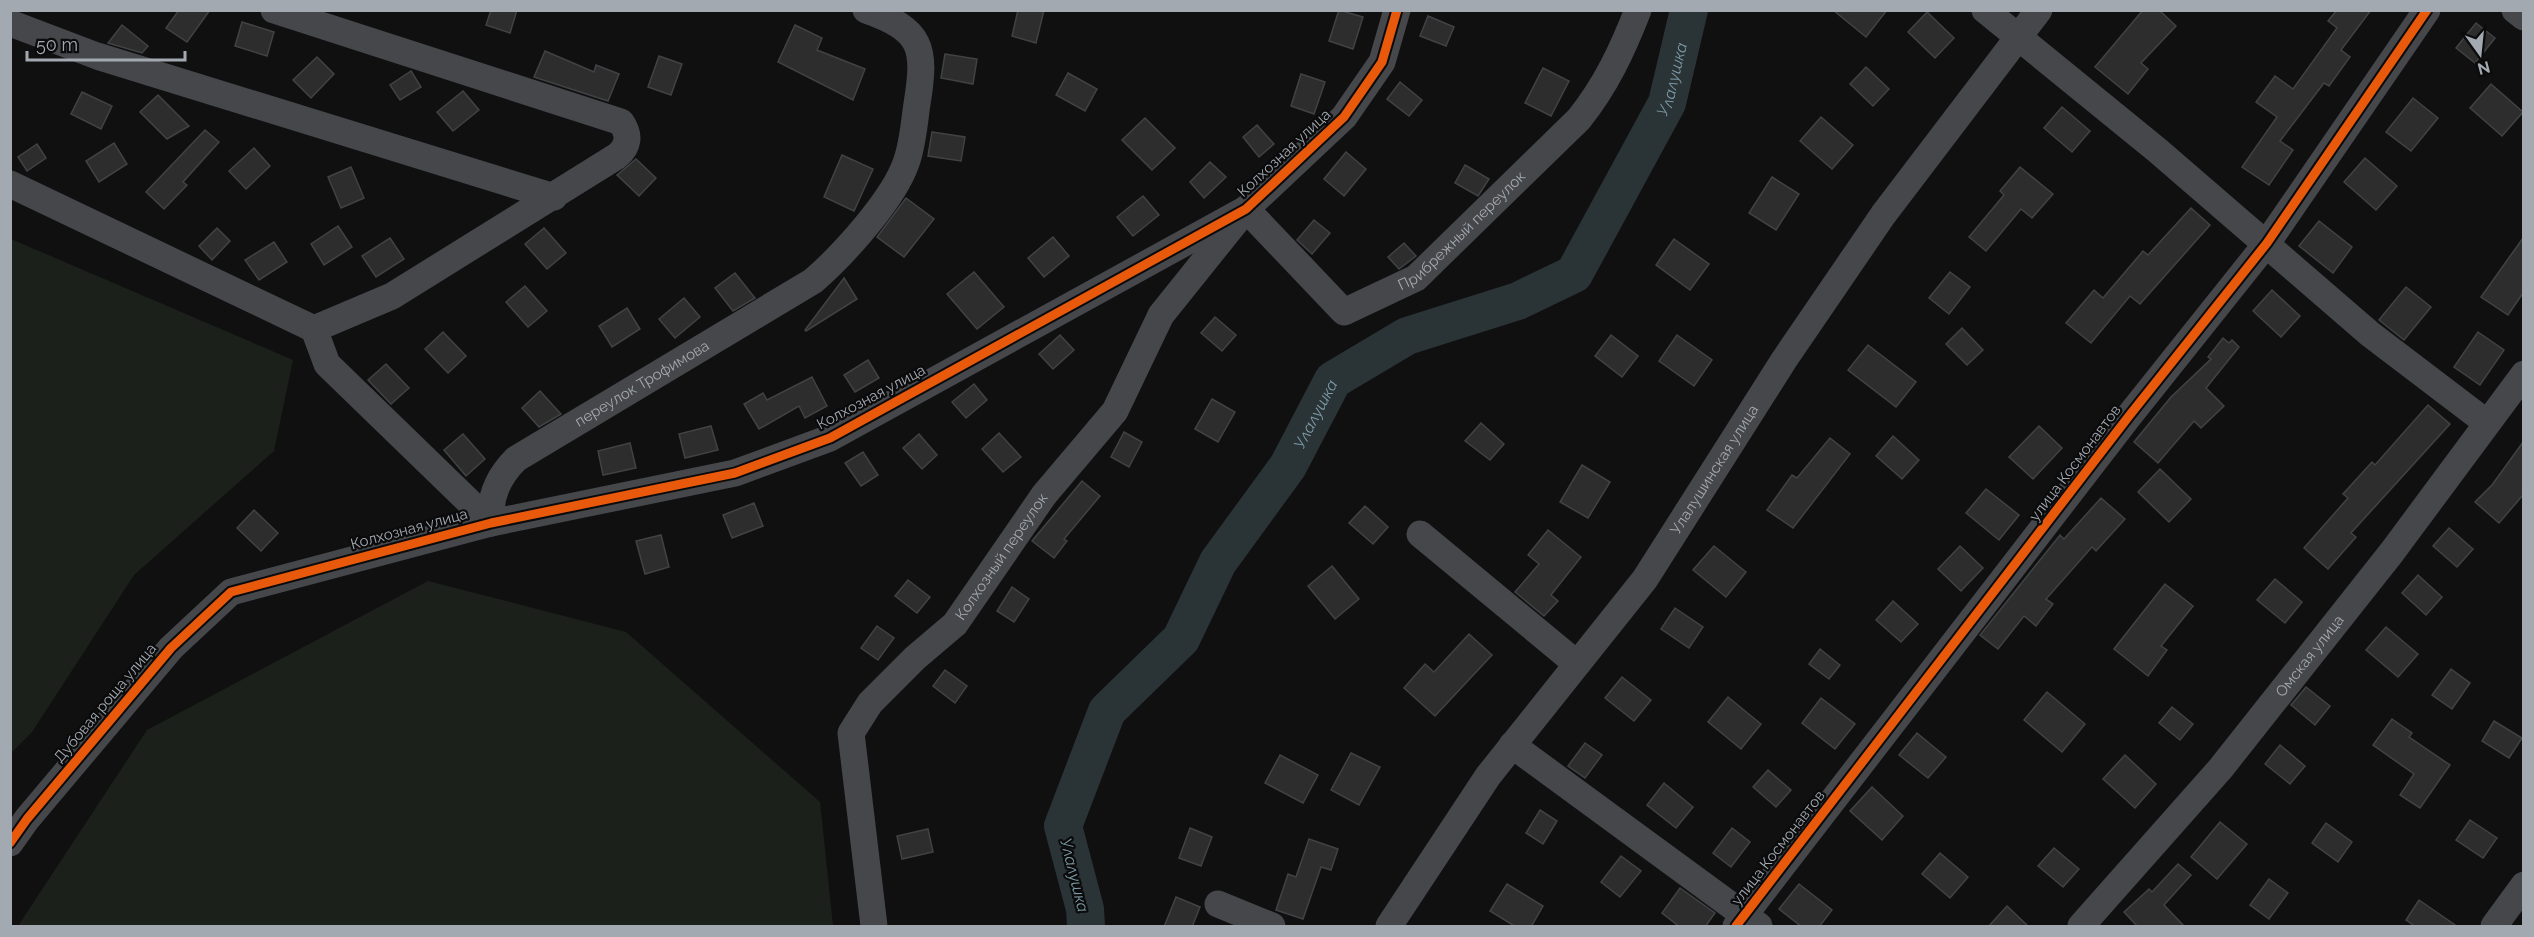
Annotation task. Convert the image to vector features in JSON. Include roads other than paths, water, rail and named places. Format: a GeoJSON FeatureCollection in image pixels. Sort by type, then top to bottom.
{"type":"FeatureCollection","features":[{"type":"Feature","properties":{"kind":"street"},"geometry":{"type":"LineString","coordinates":[[274,10],[621,122],[627,130],[628,141],[624,150],[554,197],[392,296],[315,329]]}},
{"type":"Feature","properties":{"kind":"street","name":"переулок Трофимова"},"geometry":{"type":"LineString","coordinates":[[491,523],[490,507],[495,490],[503,472],[516,459],[813,281],[828,268],[885,200],[906,164],[921,83],[921,55],[914,38],[904,26],[866,10]]}},
{"type":"Feature","properties":{"kind":"street","name":"Колхозная улица"},"geometry":{"type":"LineString","coordinates":[[231,592],[491,523],[735,472],[830,438],[1246,209],[1344,117],[1382,62],[1397,10]]}},
{"type":"Feature","properties":{"kind":"street","name":"Прибрежный переулок"},"geometry":{"type":"LineString","coordinates":[[1246,209],[1344,312],[1416,278],[1579,119],[1601,91],[1618,60],[1638,10]]}},
{"type":"Feature","properties":{"kind":"street"},"geometry":{"type":"LineString","coordinates":[[1985,10],[2017,39],[2267,243],[2370,334],[2487,423]]}},
{"type":"Feature","properties":{"kind":"street","name":"Улалушинская улица"},"geometry":{"type":"LineString","coordinates":[[1389,927],[1488,776],[1645,579],[1784,360],[1883,215],[2039,10]]}},
{"type":"Feature","properties":{"kind":"street","name":"улица Космонавтов"},"geometry":{"type":"LineString","coordinates":[[1747,922],[2129,416],[2267,243],[2427,10]]}},
{"type":"Feature","properties":{"kind":"street"},"geometry":{"type":"LineString","coordinates":[[2515,10],[2523,17]]}},
{"type":"Feature","properties":{"kind":"street"},"geometry":{"type":"LineString","coordinates":[[10,23],[97,56],[554,197]]}},
{"type":"Feature","properties":{"kind":"street"},"geometry":{"type":"LineString","coordinates":[[10,184],[315,329],[327,364],[491,523]]}},
{"type":"Feature","properties":{"kind":"street","name":"Колхозный переулок"},"geometry":{"type":"LineString","coordinates":[[874,927],[851,733],[870,704],[915,658],[955,624],[1044,495],[1115,411],[1161,315],[1246,209]]}},
{"type":"Feature","properties":{"kind":"street","name":"Омская улица"},"geometry":{"type":"LineString","coordinates":[[2081,927],[2221,768],[2392,552],[2523,374]]}},
{"type":"Feature","properties":{"kind":"street"},"geometry":{"type":"LineString","coordinates":[[1420,534],[1577,664]]}},
{"type":"Feature","properties":{"kind":"street","name":"Дубовая роща улица"},"geometry":{"type":"LineString","coordinates":[[10,843],[27,819],[171,648],[231,592]]}},
{"type":"Feature","properties":{"kind":"street"},"geometry":{"type":"LineString","coordinates":[[1512,745],[1747,922]]}},
{"type":"Feature","properties":{"kind":"street"},"geometry":{"type":"LineString","coordinates":[[2494,927],[2523,885]]}},
{"type":"Feature","properties":{"kind":"street"},"geometry":{"type":"LineString","coordinates":[[1218,904],[1272,927]]}},
{"type":"Feature","properties":{"kind":"waterway","name":"Улалушка"},"geometry":{"type":"LineString","coordinates":[[1086,926],[1085,909],[1063,826],[1107,711],[1181,639],[1218,562],[1288,466],[1333,380],[1407,336],[1518,301],[1574,274],[1667,103],[1689,10]]}}]}
